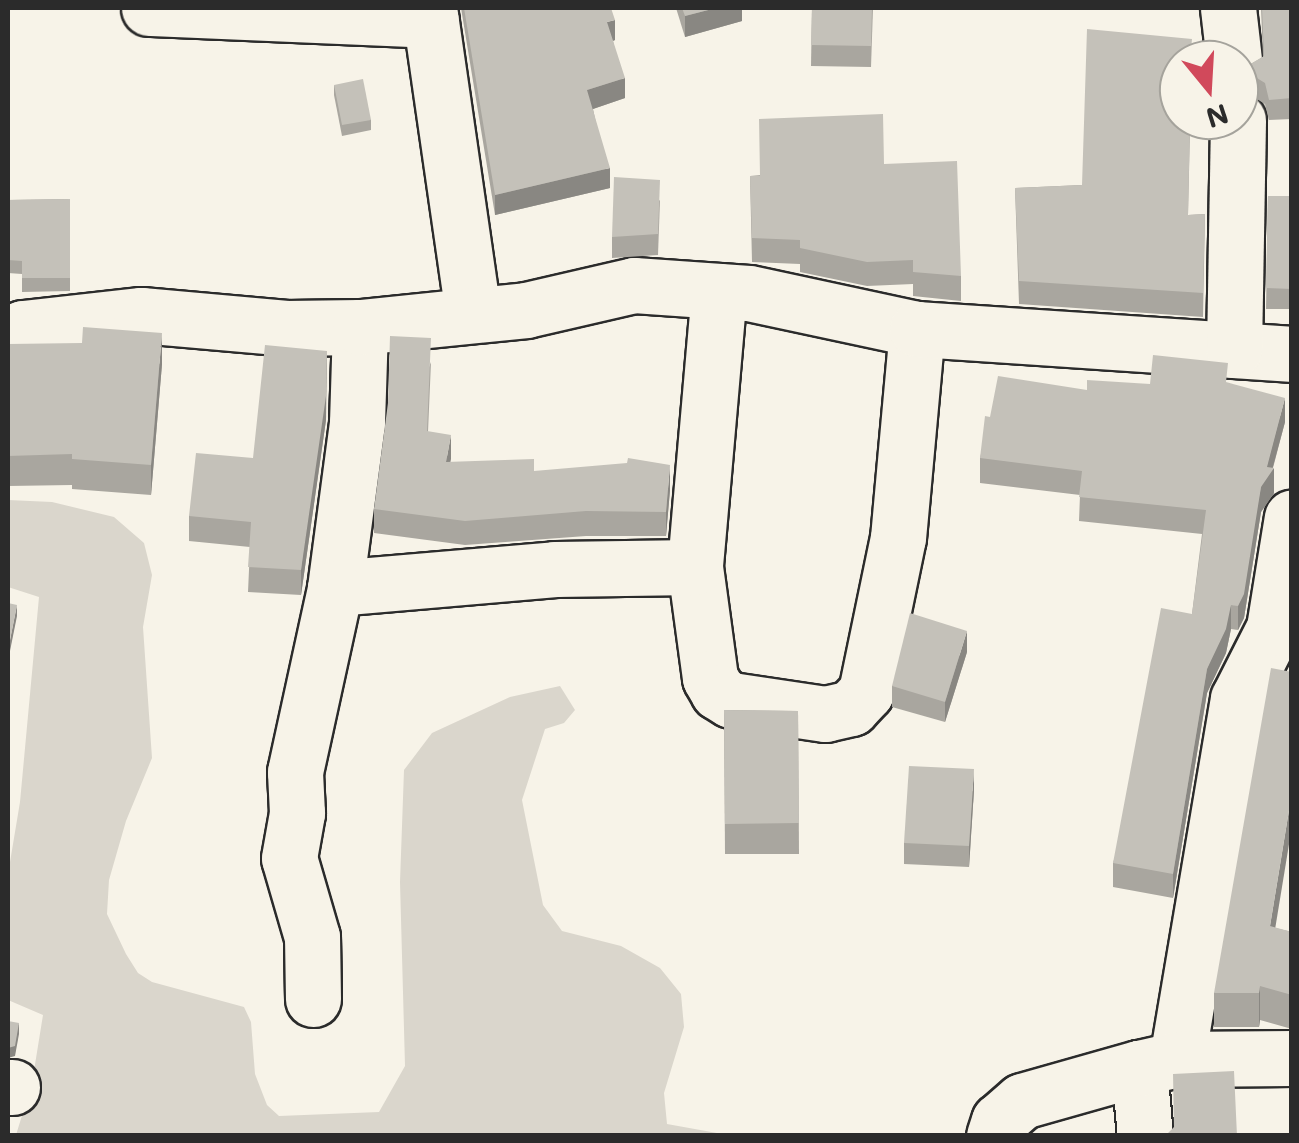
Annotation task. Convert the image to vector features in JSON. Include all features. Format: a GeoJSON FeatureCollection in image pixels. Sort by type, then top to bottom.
{"type":"FeatureCollection","features":[{"type":"Feature","properties":{"kind":"street"},"geometry":{"type":"LineString","coordinates":[[149,8],[430,14],[473,312]]}},
{"type":"Feature","properties":{"kind":"street"},"geometry":{"type":"LineString","coordinates":[[1228,8],[1232,40]]}},
{"type":"Feature","properties":{"kind":"street"},"geometry":{"type":"LineString","coordinates":[[1234,350],[1238,140]]}},
{"type":"Feature","properties":{"kind":"street"},"geometry":{"type":"LineString","coordinates":[[8,334],[23,328],[141,315],[286,328],[360,326],[473,312],[526,310],[634,285],[719,291],[816,305],[917,329],[1292,354]]}},
{"type":"Feature","properties":{"kind":"street"},"geometry":{"type":"LineString","coordinates":[[719,291],[695,567],[710,678],[722,696],[826,714],[860,702],[866,692],[898,538],[917,329]]}},
{"type":"Feature","properties":{"kind":"street"},"geometry":{"type":"LineString","coordinates":[[313,999],[312,937],[288,858],[297,813],[295,772],[335,588],[357,423],[360,326]]}},
{"type":"Feature","properties":{"kind":"street"},"geometry":{"type":"LineString","coordinates":[[1145,1136],[1238,700],[1274,628],[1292,517]]}},
{"type":"Feature","properties":{"kind":"street"},"geometry":{"type":"LineString","coordinates":[[335,588],[555,569],[695,567]]}},
{"type":"Feature","properties":{"kind":"street"},"geometry":{"type":"LineString","coordinates":[[994,1136],[999,1121],[1022,1101],[1158,1064],[1292,1058]]}},
{"type":"Feature","properties":{"kind":"shaded area"},"geometry":{"type":"Polygon","coordinates":[[[8,500],[52,502],[114,517],[144,543],[152,575],[143,627],[152,758],[126,821],[109,880],[107,914],[138,973],[152,982],[244,1007],[251,1022],[255,1074],[267,1105],[279,1116],[379,1112],[405,1066],[400,882],[404,770],[432,733],[510,697],[560,686],[575,710],[564,723],[545,729],[522,800],[543,905],[562,931],[621,946],[660,968],[681,994],[684,1027],[664,1093],[667,1124],[728,1135],[16,1135],[32,1083],[43,1015],[8,1000],[8,874],[20,802],[39,597],[8,587],[8,500]]]}},
{"type":"Feature","properties":{"kind":"building"},"geometry":{"type":"Polygon","coordinates":[[[464,8],[611,8],[615,20],[607,22],[625,78],[587,90],[610,168],[495,195],[464,8]]]}},
{"type":"Feature","properties":{"kind":"building"},"geometry":{"type":"Polygon","coordinates":[[[682,8],[716,8],[685,16],[682,8]]]}},
{"type":"Feature","properties":{"kind":"building"},"geometry":{"type":"Polygon","coordinates":[[[812,8],[872,8],[871,46],[811,45],[812,8]]]}},
{"type":"Feature","properties":{"kind":"building"},"geometry":{"type":"Polygon","coordinates":[[[1262,8],[1292,8],[1292,98],[1269,100],[1265,83],[1259,79],[1259,59],[1264,56],[1262,8]]]}},
{"type":"Feature","properties":{"kind":"building"},"geometry":{"type":"Polygon","coordinates":[[[1087,29],[1192,39],[1159,40],[1159,140],[1190,140],[1188,215],[1205,214],[1203,293],[1019,281],[1015,188],[1082,185],[1087,29]]]}},
{"type":"Feature","properties":{"kind":"building"},"geometry":{"type":"Polygon","coordinates":[[[363,79],[371,120],[342,125],[334,85],[363,79]]]}},
{"type":"Feature","properties":{"kind":"building"},"geometry":{"type":"Polygon","coordinates":[[[883,114],[884,164],[957,161],[961,276],[913,272],[913,260],[867,262],[800,248],[800,240],[752,238],[750,176],[760,176],[759,119],[883,114]]]}},
{"type":"Feature","properties":{"kind":"building"},"geometry":{"type":"Polygon","coordinates":[[[614,177],[660,180],[658,234],[612,237],[614,177]]]}},
{"type":"Feature","properties":{"kind":"building"},"geometry":{"type":"Polygon","coordinates":[[[1268,196],[1292,196],[1292,289],[1266,288],[1268,196]]]}},
{"type":"Feature","properties":{"kind":"building"},"geometry":{"type":"Polygon","coordinates":[[[70,199],[70,278],[22,278],[22,261],[8,260],[8,200],[70,199]]]}},
{"type":"Feature","properties":{"kind":"building"},"geometry":{"type":"Polygon","coordinates":[[[83,327],[162,333],[151,465],[72,459],[72,454],[8,456],[8,344],[82,343],[83,327]]]}},
{"type":"Feature","properties":{"kind":"building"},"geometry":{"type":"Polygon","coordinates":[[[390,336],[431,338],[427,431],[451,435],[446,462],[534,459],[534,471],[627,463],[628,458],[670,465],[666,512],[586,511],[465,521],[374,509],[388,403],[390,336]]]}},
{"type":"Feature","properties":{"kind":"building"},"geometry":{"type":"Polygon","coordinates":[[[265,345],[327,351],[326,396],[301,570],[248,567],[251,522],[189,516],[196,453],[253,458],[265,345]]]}},
{"type":"Feature","properties":{"kind":"building"},"geometry":{"type":"Polygon","coordinates":[[[1153,355],[1228,363],[1226,382],[1285,398],[1267,467],[1274,468],[1261,487],[1244,594],[1238,606],[1231,605],[1226,629],[1207,669],[1173,874],[1113,863],[1161,608],[1192,614],[1206,510],[1079,497],[1082,471],[980,458],[985,416],[990,417],[998,376],[1087,390],[1087,380],[1150,384],[1153,355]]]}},
{"type":"Feature","properties":{"kind":"building"},"geometry":{"type":"Polygon","coordinates":[[[8,603],[17,605],[8,650],[8,603]]]}},
{"type":"Feature","properties":{"kind":"building"},"geometry":{"type":"Polygon","coordinates":[[[910,613],[967,631],[945,702],[892,686],[910,613]]]}},
{"type":"Feature","properties":{"kind":"building"},"geometry":{"type":"Polygon","coordinates":[[[1271,668],[1292,672],[1292,792],[1270,926],[1292,932],[1292,995],[1260,986],[1259,993],[1214,993],[1271,668]]]}},
{"type":"Feature","properties":{"kind":"building"},"geometry":{"type":"Polygon","coordinates":[[[724,710],[798,711],[799,823],[725,824],[724,710]]]}},
{"type":"Feature","properties":{"kind":"building"},"geometry":{"type":"Polygon","coordinates":[[[909,766],[974,769],[969,846],[904,843],[909,766]]]}},
{"type":"Feature","properties":{"kind":"building"},"geometry":{"type":"Polygon","coordinates":[[[8,1021],[19,1023],[15,1046],[8,1048],[8,1021]]]}},
{"type":"Feature","properties":{"kind":"building"},"geometry":{"type":"Polygon","coordinates":[[[1234,1071],[1237,1136],[1165,1136],[1174,1127],[1173,1074],[1234,1071]]]}}]}
